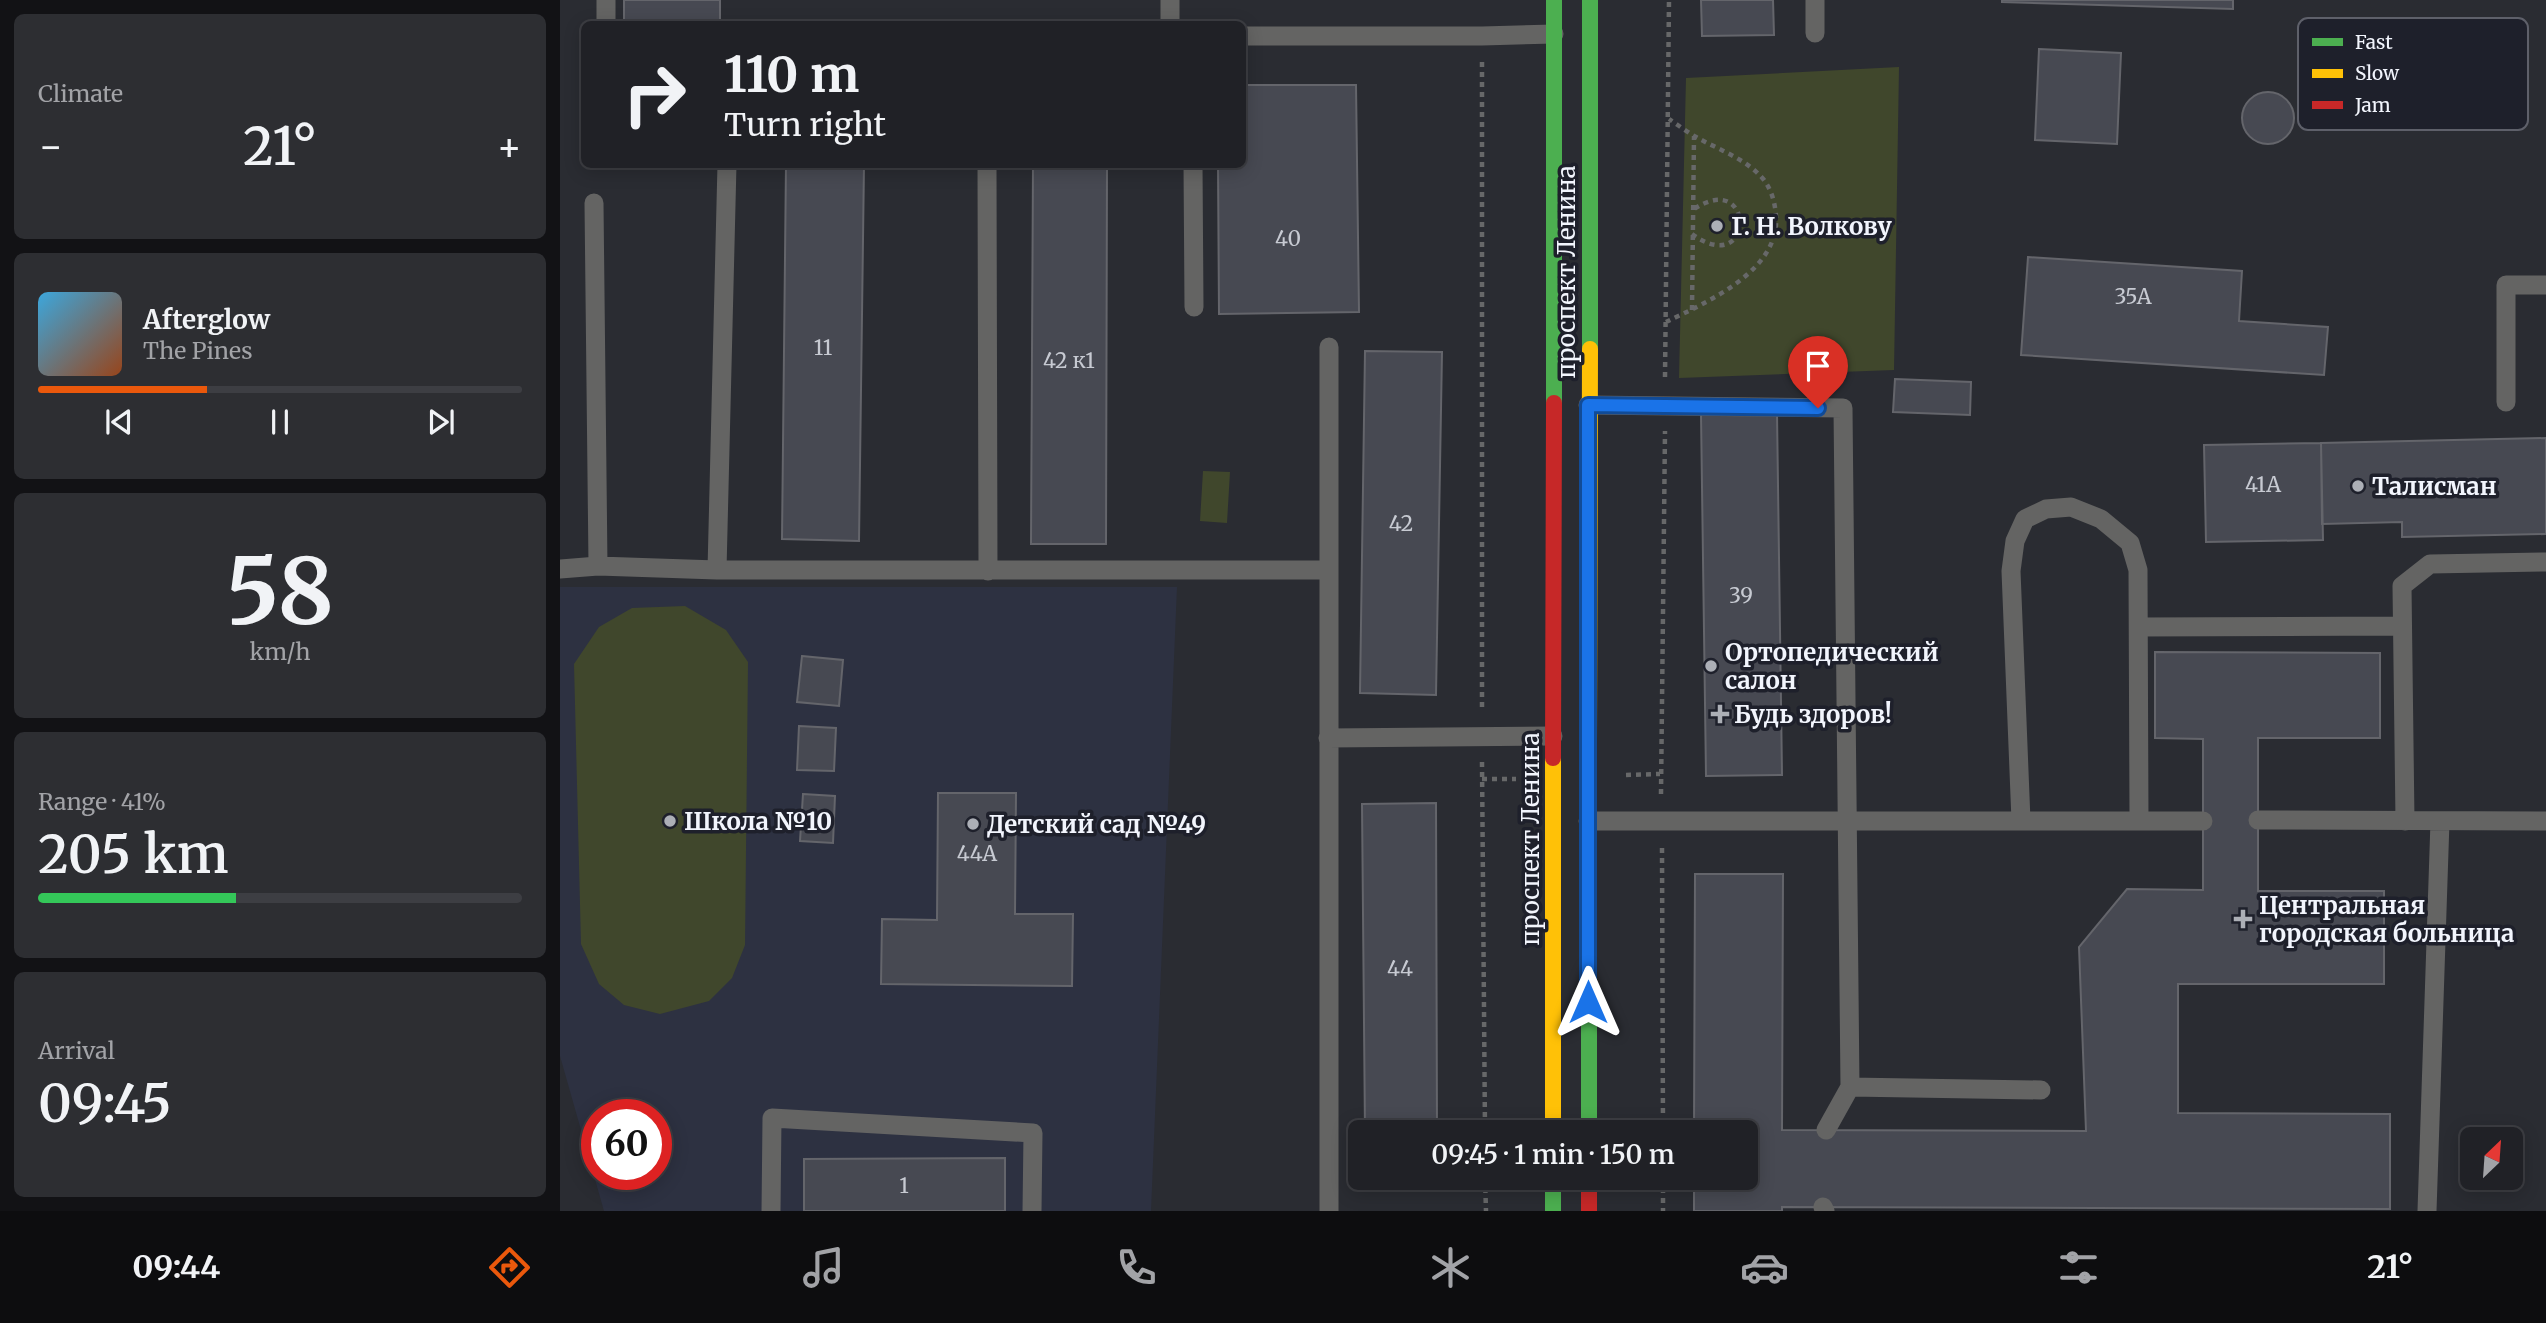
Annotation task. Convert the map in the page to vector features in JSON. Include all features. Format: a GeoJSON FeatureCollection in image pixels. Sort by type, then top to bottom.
{"type":"FeatureCollection","features":[{"type":"Feature","properties":{"kind":"main road","name":"проспект Ленина"},"geometry":{"type":"LineString","coordinates":[[1553,1120],[1554,0]]}},
{"type":"Feature","properties":{"kind":"main road","name":"проспект Ленина"},"geometry":{"type":"LineString","coordinates":[[1589,1120],[1590,0]]}},
{"type":"Feature","properties":{"kind":"main road"},"geometry":{"type":"LineString","coordinates":[[1553,1190],[1553,1211]]}},
{"type":"Feature","properties":{"kind":"main road"},"geometry":{"type":"LineString","coordinates":[[1589,1190],[1589,1211]]}},
{"type":"Feature","properties":{"kind":"lane"},"geometry":{"type":"LineString","coordinates":[[606,0],[606,21]]}},
{"type":"Feature","properties":{"kind":"lane"},"geometry":{"type":"LineString","coordinates":[[1170,0],[1170,21]]}},
{"type":"Feature","properties":{"kind":"lane"},"geometry":{"type":"LineString","coordinates":[[1815,0],[1815,33]]}},
{"type":"Feature","properties":{"kind":"lane"},"geometry":{"type":"LineString","coordinates":[[1246,36],[1554,34]]}},
{"type":"Feature","properties":{"kind":"lane"},"geometry":{"type":"LineString","coordinates":[[717,570],[727,168]]}},
{"type":"Feature","properties":{"kind":"lane"},"geometry":{"type":"LineString","coordinates":[[987,168],[988,571]]}},
{"type":"Feature","properties":{"kind":"lane"},"geometry":{"type":"LineString","coordinates":[[1193,168],[1194,307]]}},
{"type":"Feature","properties":{"kind":"lane"},"geometry":{"type":"LineString","coordinates":[[594,203],[598,566]]}},
{"type":"Feature","properties":{"kind":"lane"},"geometry":{"type":"LineString","coordinates":[[2506,402],[2506,285],[2546,285]]}},
{"type":"Feature","properties":{"kind":"lane"},"geometry":{"type":"LineString","coordinates":[[1329,346],[1329,1211]]}},
{"type":"Feature","properties":{"kind":"lane"},"geometry":{"type":"LineString","coordinates":[[1588,405],[1843,408],[1850,1087],[1826,1130]]}},
{"type":"Feature","properties":{"kind":"lane"},"geometry":{"type":"LineString","coordinates":[[2021,821],[2011,571],[2015,541],[2025,519],[2046,509],[2071,507],[2101,519],[2130,543],[2138,570],[2139,820]]}},
{"type":"Feature","properties":{"kind":"lane"},"geometry":{"type":"LineString","coordinates":[[2405,821],[2402,586],[2430,564],[2546,562]]}},
{"type":"Feature","properties":{"kind":"lane"},"geometry":{"type":"LineString","coordinates":[[560,569],[598,566],[717,570],[1327,570]]}},
{"type":"Feature","properties":{"kind":"lane"},"geometry":{"type":"LineString","coordinates":[[2139,627],[2402,626]]}},
{"type":"Feature","properties":{"kind":"lane"},"geometry":{"type":"LineString","coordinates":[[1328,738],[1553,736]]}},
{"type":"Feature","properties":{"kind":"lane"},"geometry":{"type":"LineString","coordinates":[[2258,820],[2546,821]]}},
{"type":"Feature","properties":{"kind":"lane"},"geometry":{"type":"LineString","coordinates":[[1588,821],[2203,821]]}},
{"type":"Feature","properties":{"kind":"lane"},"geometry":{"type":"LineString","coordinates":[[2427,1211],[2440,821]]}},
{"type":"Feature","properties":{"kind":"lane"},"geometry":{"type":"LineString","coordinates":[[1850,1087],[2041,1090]]}},
{"type":"Feature","properties":{"kind":"lane"},"geometry":{"type":"LineString","coordinates":[[771,1211],[772,1118],[1033,1133],[1032,1211]]}},
{"type":"Feature","properties":{"kind":"path"},"geometry":{"type":"LineString","coordinates":[[1663,1120],[1660,774],[1669,0]]}},
{"type":"Feature","properties":{"kind":"path"},"geometry":{"type":"LineString","coordinates":[[1482,36],[1485,1120]]}},
{"type":"Feature","properties":{"kind":"path"},"geometry":{"type":"LineString","coordinates":[[1666,323],[1744,279],[1769,250],[1777,225],[1775,201],[1764,180],[1742,160],[1694,136],[1668,118]]}},
{"type":"Feature","properties":{"kind":"path"},"geometry":{"type":"LineString","coordinates":[[1692,310],[1694,136]]}},
{"type":"Feature","properties":{"kind":"path"},"geometry":{"type":"LineString","coordinates":[[1692,234],[1714,246],[1726,245],[1737,238],[1742,225],[1740,213],[1731,203],[1718,199],[1706,201],[1693,209]]}},
{"type":"Feature","properties":{"kind":"path"},"geometry":{"type":"LineString","coordinates":[[1618,776],[1660,774]]}},
{"type":"Feature","properties":{"kind":"path"},"geometry":{"type":"LineString","coordinates":[[1482,779],[1520,779]]}},
{"type":"Feature","properties":{"kind":"path"},"geometry":{"type":"LineString","coordinates":[[1485,1190],[1486,1211]]}},
{"type":"Feature","properties":{"kind":"path"},"geometry":{"type":"LineString","coordinates":[[1663,1190],[1663,1211]]}},
{"type":"Feature","properties":{"kind":"shaded area"},"geometry":{"type":"Polygon","coordinates":[[[560,587],[1177,587],[1151,1211],[604,1211],[598,1190],[672,1190],[672,1099],[581,1099],[581,1130],[560,1056],[560,587]]]}},
{"type":"Feature","properties":{"kind":"green space"},"geometry":{"type":"Polygon","coordinates":[[[1899,67],[1894,370],[1679,378],[1686,78],[1899,67]]]}},
{"type":"Feature","properties":{"kind":"green space"},"geometry":{"type":"Polygon","coordinates":[[[1203,471],[1230,472],[1227,523],[1200,521],[1203,471]]]}},
{"type":"Feature","properties":{"kind":"green space"},"geometry":{"type":"Polygon","coordinates":[[[685,606],[726,630],[748,662],[745,945],[732,978],[709,1001],[660,1014],[624,1005],[599,984],[581,944],[574,664],[599,627],[632,608],[685,606]]]}},
{"type":"Feature","properties":{"kind":"building"},"geometry":{"type":"Polygon","coordinates":[[[624,0],[720,0],[720,21],[624,21],[624,0]]]}},
{"type":"Feature","properties":{"kind":"building"},"geometry":{"type":"Polygon","coordinates":[[[1701,0],[1773,0],[1774,35],[1702,36],[1701,0]]]}},
{"type":"Feature","properties":{"kind":"building"},"geometry":{"type":"Polygon","coordinates":[[[2233,0],[2233,9],[2002,2],[2233,0]]]}},
{"type":"Feature","properties":{"kind":"building"},"geometry":{"type":"Polygon","coordinates":[[[2039,49],[2121,53],[2117,144],[2035,140],[2039,49]]]}},
{"type":"Feature","properties":{"kind":"building"},"geometry":{"type":"Polygon","coordinates":[[[1246,85],[1356,85],[1359,312],[1219,314],[1218,168],[1246,168],[1246,85]]]}},
{"type":"Feature","properties":{"kind":"building"},"geometry":{"type":"Polygon","coordinates":[[[2268,92],[2278,94],[2286,100],[2292,108],[2292,128],[2286,136],[2278,142],[2268,144],[2258,142],[2250,136],[2244,128],[2242,118],[2244,108],[2250,100],[2258,94],[2268,92]]]}},
{"type":"Feature","properties":{"kind":"building"},"geometry":{"type":"Polygon","coordinates":[[[786,168],[864,168],[859,541],[782,539],[786,168]]]}},
{"type":"Feature","properties":{"kind":"building"},"geometry":{"type":"Polygon","coordinates":[[[1033,168],[1107,168],[1106,544],[1031,544],[1033,168]]]}},
{"type":"Feature","properties":{"kind":"building"},"geometry":{"type":"Polygon","coordinates":[[[2028,257],[2242,271],[2239,321],[2328,327],[2324,375],[2021,355],[2028,257]]]}},
{"type":"Feature","properties":{"kind":"building"},"geometry":{"type":"Polygon","coordinates":[[[1365,351],[1442,352],[1436,695],[1360,693],[1365,351]]]}},
{"type":"Feature","properties":{"kind":"building"},"geometry":{"type":"Polygon","coordinates":[[[1895,379],[1971,382],[1970,415],[1893,412],[1895,379]]]}},
{"type":"Feature","properties":{"kind":"building"},"geometry":{"type":"Polygon","coordinates":[[[1777,413],[1782,775],[1706,776],[1701,414],[1777,413]]]}},
{"type":"Feature","properties":{"kind":"building"},"geometry":{"type":"Polygon","coordinates":[[[2546,438],[2546,534],[2402,537],[2402,522],[2322,524],[2321,443],[2546,438]]]}},
{"type":"Feature","properties":{"kind":"building"},"geometry":{"type":"Polygon","coordinates":[[[2321,443],[2323,540],[2206,542],[2204,445],[2321,443]]]}},
{"type":"Feature","properties":{"kind":"building","name":"Центральная городская больница"},"geometry":{"type":"Polygon","coordinates":[[[2155,652],[2380,653],[2380,738],[2258,738],[2258,891],[2384,891],[2384,984],[2178,984],[2178,1113],[2390,1114],[2390,1209],[1782,1207],[1782,1211],[1694,1211],[1694,1190],[1758,1190],[1758,1120],[1694,1120],[1695,874],[1783,874],[1782,1130],[2086,1131],[2079,947],[2127,889],[2203,890],[2203,739],[2155,738],[2155,652]]]}},
{"type":"Feature","properties":{"kind":"building"},"geometry":{"type":"Polygon","coordinates":[[[802,656],[843,660],[839,706],[797,702],[802,656]]]}},
{"type":"Feature","properties":{"kind":"building"},"geometry":{"type":"Polygon","coordinates":[[[799,726],[836,728],[834,771],[797,770],[799,726]]]}},
{"type":"Feature","properties":{"kind":"building"},"geometry":{"type":"Polygon","coordinates":[[[938,793],[1016,793],[1015,914],[1073,914],[1072,986],[881,984],[882,919],[937,920],[938,793]]]}},
{"type":"Feature","properties":{"kind":"building"},"geometry":{"type":"Polygon","coordinates":[[[803,794],[835,796],[833,843],[800,841],[803,794]]]}},
{"type":"Feature","properties":{"kind":"building"},"geometry":{"type":"Polygon","coordinates":[[[1436,803],[1437,1120],[1365,1120],[1362,804],[1436,803]]]}},
{"type":"Feature","properties":{"kind":"building"},"geometry":{"type":"Polygon","coordinates":[[[1005,1158],[1005,1211],[804,1211],[804,1159],[1005,1158]]]}},
{"type":"Feature","properties":{"kind":"traffic: fast"},"geometry":{"type":"LineString","coordinates":[[1554,0],[1554,403]]}},
{"type":"Feature","properties":{"kind":"traffic: fast"},"geometry":{"type":"LineString","coordinates":[[1590,0],[1590,349]]}},
{"type":"Feature","properties":{"kind":"traffic: fast"},"geometry":{"type":"LineString","coordinates":[[1589,745],[1589,1120]]}},
{"type":"Feature","properties":{"kind":"traffic: fast"},"geometry":{"type":"LineString","coordinates":[[1553,1190],[1553,1211]]}},
{"type":"Feature","properties":{"kind":"traffic: slow"},"geometry":{"type":"LineString","coordinates":[[1589,745],[1590,349]]}},
{"type":"Feature","properties":{"kind":"traffic: slow"},"geometry":{"type":"LineString","coordinates":[[1553,758],[1553,1120]]}},
{"type":"Feature","properties":{"kind":"traffic: jam"},"geometry":{"type":"LineString","coordinates":[[1553,758],[1554,403]]}},
{"type":"Feature","properties":{"kind":"traffic: jam"},"geometry":{"type":"LineString","coordinates":[[1589,1190],[1589,1211]]}},
{"type":"Feature","properties":{"kind":"place","name":"Г. Н. Волкову"},"geometry":{"type":"Point","coordinates":[1717,226]}},
{"type":"Feature","properties":{"kind":"place","name":"Талисман"},"geometry":{"type":"Point","coordinates":[2358,486]}},
{"type":"Feature","properties":{"kind":"place","name":"Ортопедический салон"},"geometry":{"type":"Point","coordinates":[1711,666]}},
{"type":"Feature","properties":{"kind":"place","name":"Будь здоров!"},"geometry":{"type":"Point","coordinates":[1720,714]}},
{"type":"Feature","properties":{"kind":"place","name":"Школа №10"},"geometry":{"type":"Point","coordinates":[670,821]}},
{"type":"Feature","properties":{"kind":"place","name":"Детский сад №49"},"geometry":{"type":"Point","coordinates":[973,824]}},
{"type":"Feature","properties":{"kind":"place","name":"Центральная городская больница"},"geometry":{"type":"Point","coordinates":[2243,919]}},
{"type":"Feature","properties":{"kind":"route"},"geometry":{"type":"LineString","coordinates":[[1588,1002],[1588,405],[1818,408]]}}]}
